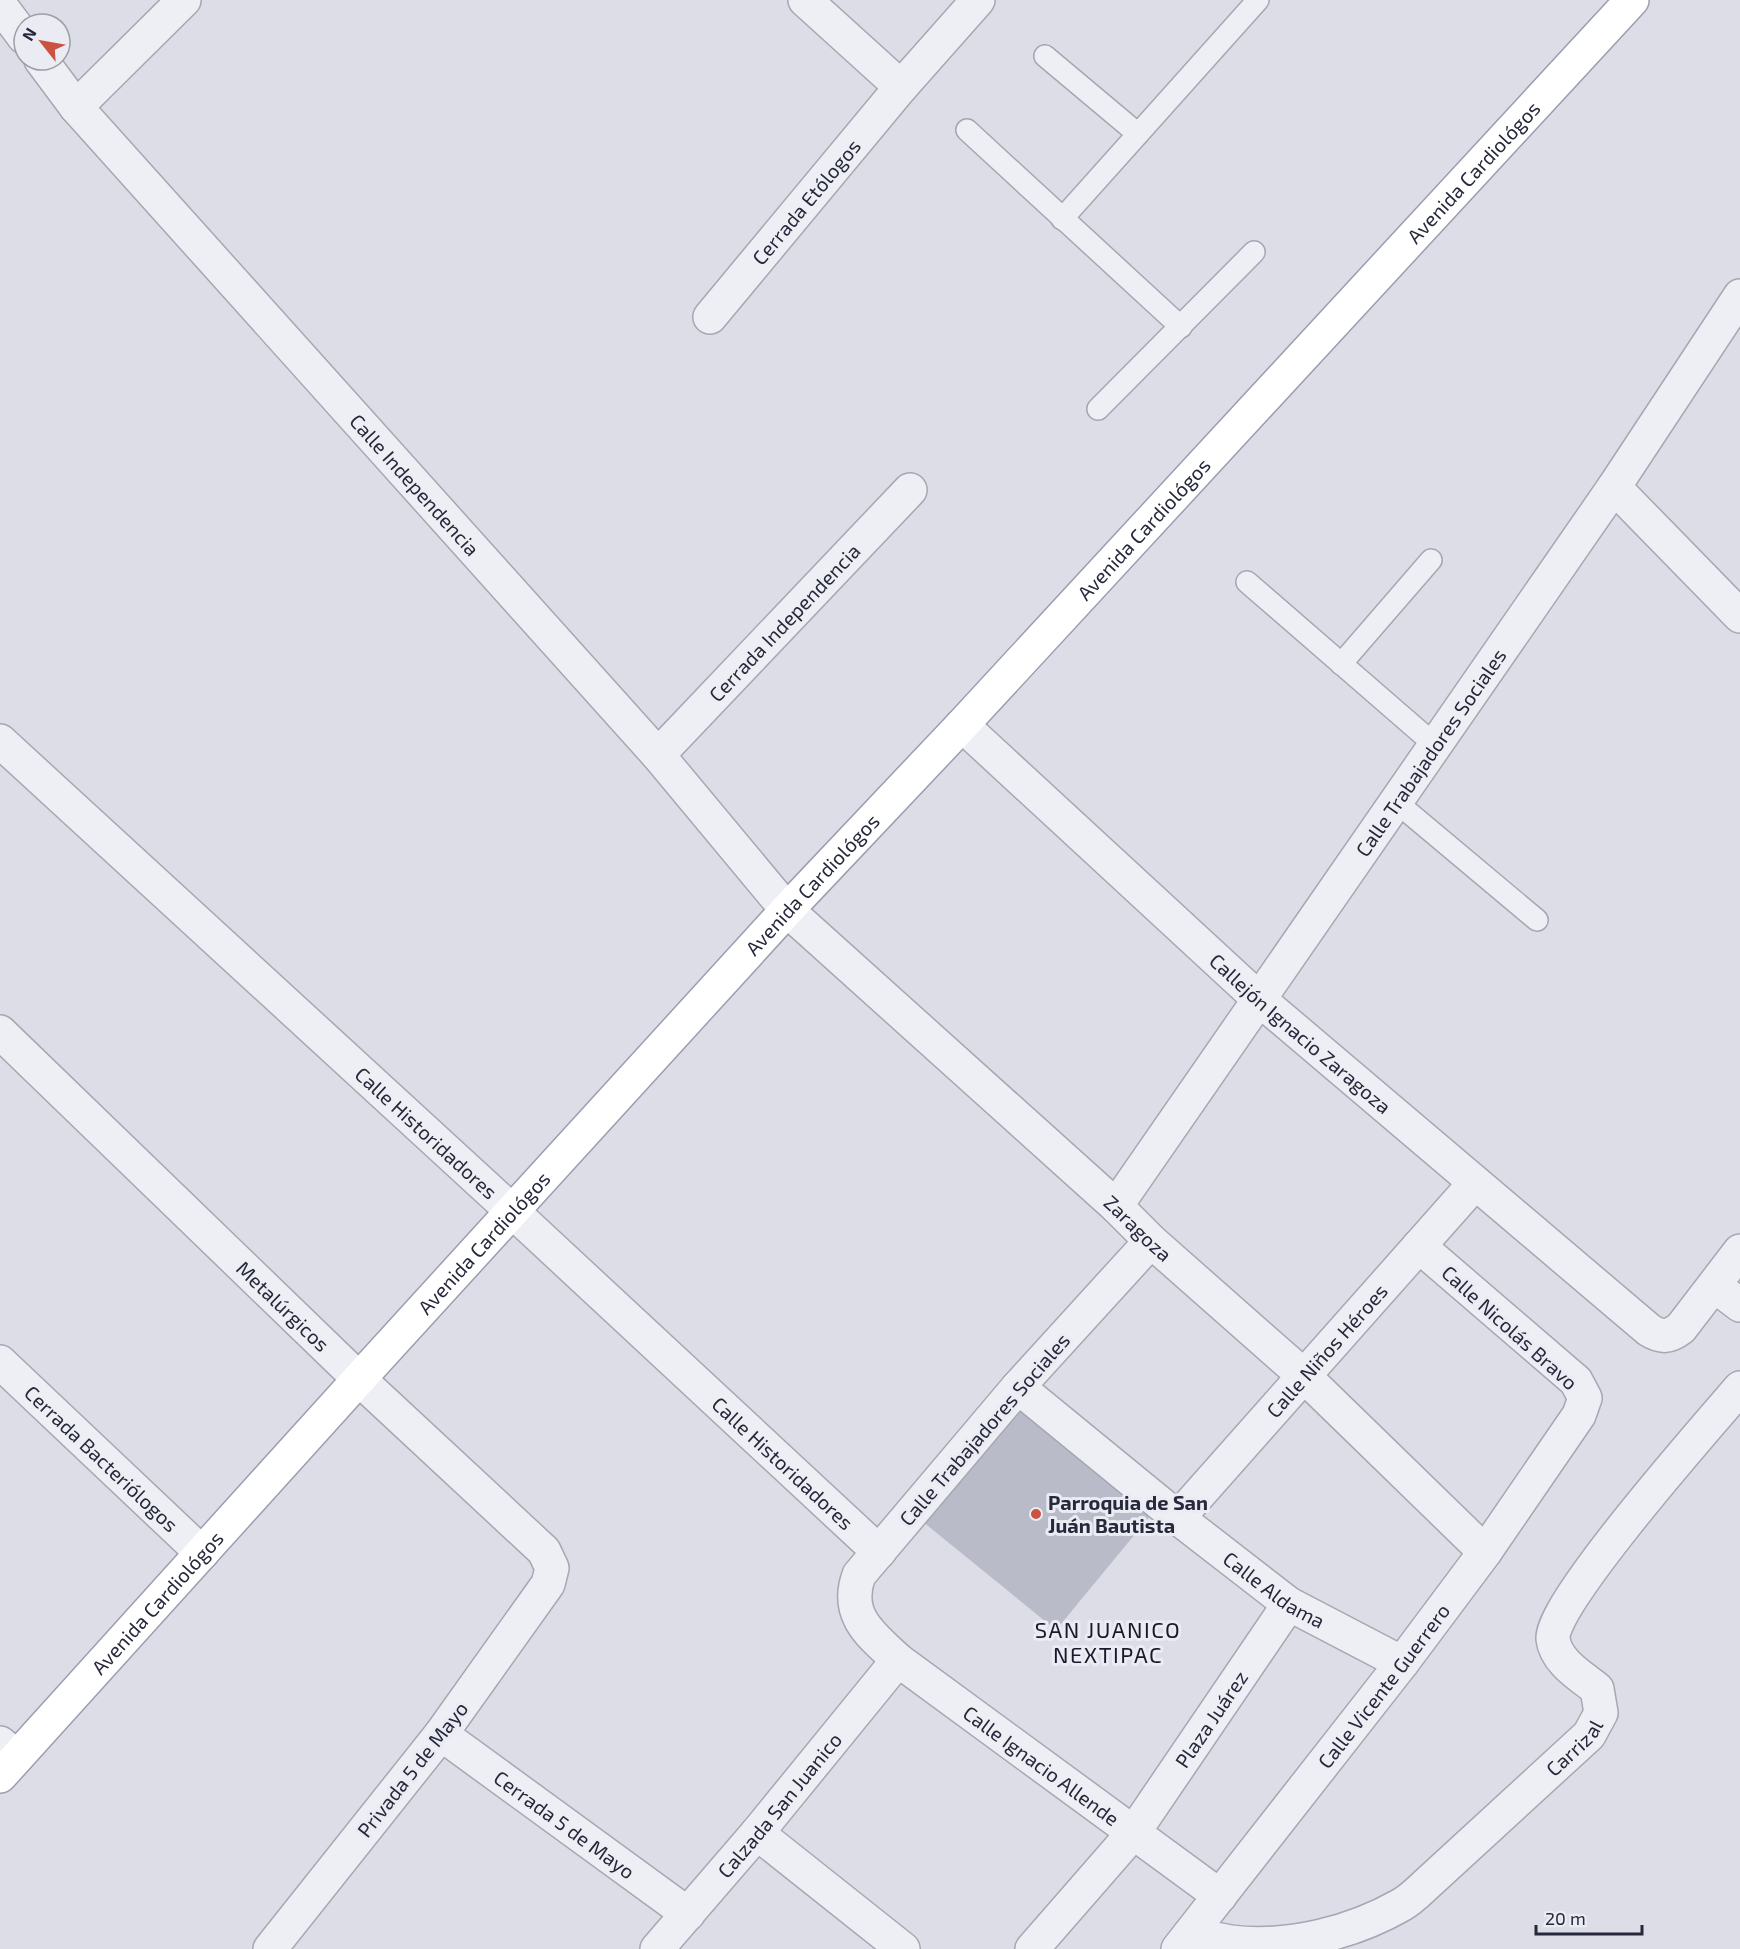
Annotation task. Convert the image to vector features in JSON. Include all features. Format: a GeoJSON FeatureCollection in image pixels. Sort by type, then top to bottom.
{"type":"FeatureCollection","features":[{"type":"Feature","properties":{"kind":"main road","name":"Avenida Cardiológos"},"geometry":{"type":"LineString","coordinates":[[6,1759],[202,1553],[787,910],[1632,0]]}},
{"type":"Feature","properties":{"kind":"street"},"geometry":{"type":"LineString","coordinates":[[76,107],[184,0]]}},
{"type":"Feature","properties":{"kind":"street"},"geometry":{"type":"LineString","coordinates":[[805,0],[901,87]]}},
{"type":"Feature","properties":{"kind":"street","name":"Cerrada Etólogos"},"geometry":{"type":"LineString","coordinates":[[710,318],[901,87],[978,0]]}},
{"type":"Feature","properties":{"kind":"street"},"geometry":{"type":"LineString","coordinates":[[0,5],[12,21]]}},
{"type":"Feature","properties":{"kind":"street","name":"Calle Independencia"},"geometry":{"type":"LineString","coordinates":[[50,72],[76,107],[658,755],[787,910]]}},
{"type":"Feature","properties":{"kind":"street","name":"Calle Trabajadores Sociales"},"geometry":{"type":"LineString","coordinates":[[1116,1206],[1614,487],[1740,296]]}},
{"type":"Feature","properties":{"kind":"street"},"geometry":{"type":"LineString","coordinates":[[1614,487],[1740,616]]}},
{"type":"Feature","properties":{"kind":"street","name":"Cerrada Independencia"},"geometry":{"type":"LineString","coordinates":[[658,755],[910,490]]}},
{"type":"Feature","properties":{"kind":"street","name":"Callejón Ignacio Zaragoza"},"geometry":{"type":"LineString","coordinates":[[962,724],[1260,1000],[1649,1330],[1660,1336],[1671,1335],[1727,1296]]}},
{"type":"Feature","properties":{"kind":"street","name":"Calle Historidadores"},"geometry":{"type":"LineString","coordinates":[[0,741],[879,1552]]}},
{"type":"Feature","properties":{"kind":"street","name":"Zaragoza"},"geometry":{"type":"LineString","coordinates":[[787,910],[1116,1206],[1151,1241],[1303,1375],[1485,1552]]}},
{"type":"Feature","properties":{"kind":"street","name":"Metalúrgicos"},"geometry":{"type":"LineString","coordinates":[[0,1032],[359,1378],[544,1551],[552,1568],[548,1584]]}},
{"type":"Feature","properties":{"kind":"street","name":"Calle Niños Héroes"},"geometry":{"type":"LineString","coordinates":[[1178,1518],[1475,1183]]}},
{"type":"Feature","properties":{"kind":"street","name":"Calle Trabajadores Sociales"},"geometry":{"type":"LineString","coordinates":[[866,1631],[857,1610],[853,1590],[859,1575],[1018,1387],[1151,1241]]}},
{"type":"Feature","properties":{"kind":"street","name":"Calle Nicolás Bravo"},"geometry":{"type":"LineString","coordinates":[[1419,1246],[1576,1381],[1585,1398],[1579,1415]]}},
{"type":"Feature","properties":{"kind":"street"},"geometry":{"type":"LineString","coordinates":[[1727,1296],[1740,1251]]}},
{"type":"Feature","properties":{"kind":"street","name":"Cerrada Bacteriólogos"},"geometry":{"type":"LineString","coordinates":[[0,1362],[202,1553]]}},
{"type":"Feature","properties":{"kind":"street","name":"Calle Aldama"},"geometry":{"type":"LineString","coordinates":[[1018,1387],[1178,1518],[1289,1604],[1402,1662]]}},
{"type":"Feature","properties":{"kind":"street","name":"Carrizal"},"geometry":{"type":"LineString","coordinates":[[1184,1941],[1281,1943],[1365,1923],[1404,1904],[1589,1735],[1601,1713],[1598,1689],[1559,1657],[1552,1638],[1561,1615],[1617,1533],[1740,1388]]}},
{"type":"Feature","properties":{"kind":"street","name":"Calle Vicente Guerrero"},"geometry":{"type":"LineString","coordinates":[[1184,1941],[1485,1552],[1579,1415]]}},
{"type":"Feature","properties":{"kind":"street","name":"Privada 5 de Mayo"},"geometry":{"type":"LineString","coordinates":[[270,1949],[441,1734],[548,1584]]}},
{"type":"Feature","properties":{"kind":"street","name":"Plaza Juárez"},"geometry":{"type":"LineString","coordinates":[[1032,1949],[1134,1832],[1289,1604]]}},
{"type":"Feature","properties":{"kind":"street","name":"Calle Ignacio Allende"},"geometry":{"type":"LineString","coordinates":[[866,1631],[898,1660],[1220,1896]]}},
{"type":"Feature","properties":{"kind":"street","name":"Calzada San Juanico"},"geometry":{"type":"LineString","coordinates":[[657,1949],[757,1833],[898,1660]]}},
{"type":"Feature","properties":{"kind":"street","name":"Cerrada 5 de Mayo"},"geometry":{"type":"LineString","coordinates":[[441,1734],[688,1914]]}},
{"type":"Feature","properties":{"kind":"street"},"geometry":{"type":"LineString","coordinates":[[757,1833],[903,1949]]}},
{"type":"Feature","properties":{"kind":"lane"},"geometry":{"type":"LineString","coordinates":[[1062,219],[1258,0]]}},
{"type":"Feature","properties":{"kind":"lane"},"geometry":{"type":"LineString","coordinates":[[1045,56],[1138,134]]}},
{"type":"Feature","properties":{"kind":"lane"},"geometry":{"type":"LineString","coordinates":[[967,130],[1181,327]]}},
{"type":"Feature","properties":{"kind":"lane"},"geometry":{"type":"LineString","coordinates":[[1098,409],[1254,252]]}},
{"type":"Feature","properties":{"kind":"lane"},"geometry":{"type":"LineString","coordinates":[[1341,664],[1431,560]]}},
{"type":"Feature","properties":{"kind":"lane"},"geometry":{"type":"LineString","coordinates":[[1246,582],[1435,745]]}},
{"type":"Feature","properties":{"kind":"lane"},"geometry":{"type":"LineString","coordinates":[[1395,801],[1537,920]]}},
{"type":"Feature","properties":{"kind":"building","name":"Parroquia de San Juán Bautista"},"geometry":{"type":"Polygon","coordinates":[[[1019,1402],[1155,1510],[1056,1630],[917,1517],[1019,1402]]]}},
{"type":"Feature","properties":{"kind":"place","name":"Parroquia de San Juán Bautista"},"geometry":{"type":"Point","coordinates":[1036,1514]}},
{"type":"Feature","properties":{"kind":"district","name":"SAN JUANICO NEXTIPAC"},"geometry":{"type":"Point","coordinates":[1108,1642]}}]}
